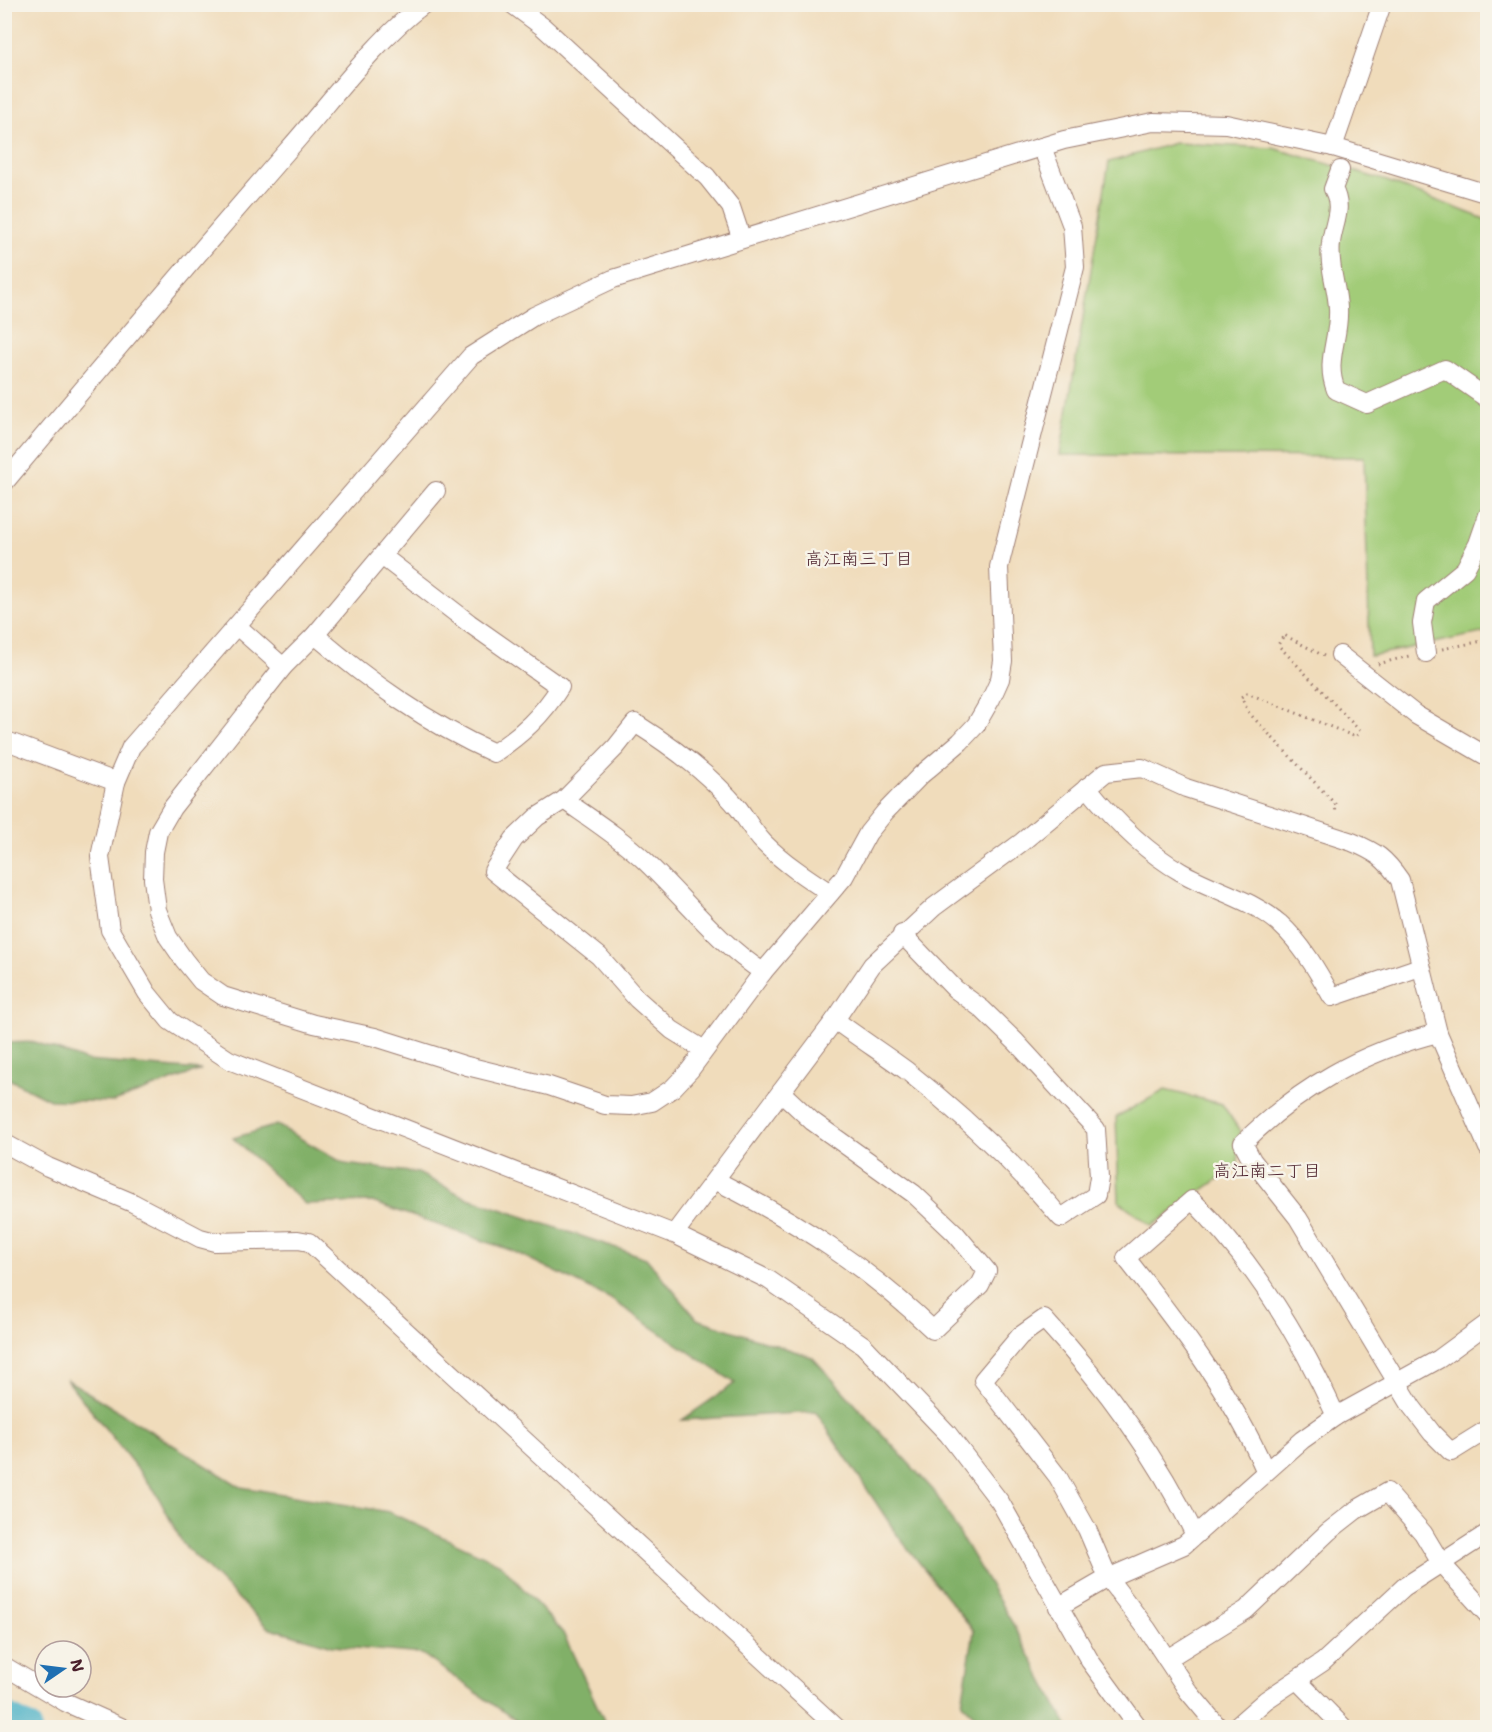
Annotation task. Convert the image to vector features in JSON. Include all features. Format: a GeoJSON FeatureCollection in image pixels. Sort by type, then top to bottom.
{"type":"FeatureCollection","features":[{"type":"Feature","properties":{"kind":"street"},"geometry":{"type":"LineString","coordinates":[[4,483],[155,302],[358,70],[404,19],[424,4]]}},
{"type":"Feature","properties":{"kind":"street"},"geometry":{"type":"LineString","coordinates":[[512,4],[543,27],[707,177],[731,207],[741,237]]}},
{"type":"Feature","properties":{"kind":"street"},"geometry":{"type":"LineString","coordinates":[[1333,147],[1382,4]]}},
{"type":"Feature","properties":{"kind":"street"},"geometry":{"type":"LineString","coordinates":[[1139,1728],[1090,1661],[1058,1607],[1035,1560],[1000,1502],[948,1434],[863,1345],[769,1280],[674,1234],[229,1060],[170,1021],[147,993],[110,930],[100,856],[116,782],[131,747],[471,356],[534,316],[613,279],[741,237],[1042,147],[1153,122],[1226,124],[1333,147],[1488,194]]}},
{"type":"Feature","properties":{"kind":"street"},"geometry":{"type":"LineString","coordinates":[[436,491],[315,636],[283,667],[248,714],[197,773],[158,832],[153,879],[157,909],[168,937],[201,981],[224,996],[256,1007],[375,1037],[606,1105],[631,1106],[652,1102],[673,1088],[763,972],[844,878],[868,833],[885,812],[976,725],[1000,679],[1003,661],[999,567],[1075,267],[1072,226],[1042,147]]}},
{"type":"Feature","properties":{"kind":"street"},"geometry":{"type":"LineString","coordinates":[[1340,170],[1333,189],[1337,196],[1338,215],[1330,257],[1338,309],[1329,366],[1336,390],[1367,404],[1445,369],[1488,399]]}},
{"type":"Feature","properties":{"kind":"street"},"geometry":{"type":"LineString","coordinates":[[1426,652],[1422,623],[1426,601],[1465,569],[1476,549],[1488,514]]}},
{"type":"Feature","properties":{"kind":"street"},"geometry":{"type":"LineString","coordinates":[[315,636],[360,674],[414,712],[460,738],[494,753],[520,736],[540,716],[560,687],[451,610],[382,556]]}},
{"type":"Feature","properties":{"kind":"street"},"geometry":{"type":"LineString","coordinates":[[237,626],[283,667]]}},
{"type":"Feature","properties":{"kind":"street"},"geometry":{"type":"LineString","coordinates":[[1340,655],[1416,715],[1488,758]]}},
{"type":"Feature","properties":{"kind":"street"},"geometry":{"type":"LineString","coordinates":[[704,1050],[672,1030],[637,999],[599,956],[493,871],[514,839],[537,817],[564,800],[616,747],[635,723],[672,746],[702,771],[738,808],[762,841],[790,866],[830,893]]}},
{"type":"Feature","properties":{"kind":"street"},"geometry":{"type":"LineString","coordinates":[[4,740],[116,782]]}},
{"type":"Feature","properties":{"kind":"street"},"geometry":{"type":"LineString","coordinates":[[674,1234],[835,1020],[872,965],[902,934],[934,907],[1022,842],[1106,772],[1142,768],[1186,788],[1376,851],[1400,880],[1420,968],[1438,1033],[1488,1148]]}},
{"type":"Feature","properties":{"kind":"street"},"geometry":{"type":"LineString","coordinates":[[1087,787],[1115,820],[1160,858],[1182,873],[1277,922],[1295,939],[1315,966],[1332,997],[1420,968]]}},
{"type":"Feature","properties":{"kind":"street"},"geometry":{"type":"LineString","coordinates":[[564,800],[643,860],[707,928],[739,957],[763,972]]}},
{"type":"Feature","properties":{"kind":"street"},"geometry":{"type":"LineString","coordinates":[[835,1020],[953,1108],[1033,1185],[1061,1218],[1096,1195],[1099,1177],[1096,1129],[1016,1042],[982,1009],[955,989],[902,934]]}},
{"type":"Feature","properties":{"kind":"street"},"geometry":{"type":"LineString","coordinates":[[1438,1033],[1381,1050],[1348,1065],[1291,1099],[1242,1143],[1252,1160],[1299,1218],[1324,1257],[1339,1290],[1432,1433],[1451,1452],[1488,1430]]}},
{"type":"Feature","properties":{"kind":"street"},"geometry":{"type":"LineString","coordinates":[[715,1180],[798,1224],[835,1249],[891,1290],[933,1330],[980,1285],[987,1271],[955,1233],[914,1194],[812,1122],[781,1092]]}},
{"type":"Feature","properties":{"kind":"street"},"geometry":{"type":"LineString","coordinates":[[4,1143],[48,1167],[133,1203],[200,1238],[215,1242],[298,1240],[309,1242],[837,1728]]}},
{"type":"Feature","properties":{"kind":"street"},"geometry":{"type":"LineString","coordinates":[[1265,1470],[1212,1372],[1126,1258],[1192,1200],[1222,1230],[1270,1294],[1318,1377],[1336,1416]]}},
{"type":"Feature","properties":{"kind":"street"},"geometry":{"type":"LineString","coordinates":[[1195,1535],[1151,1454],[1086,1365],[1044,1319],[1020,1336],[983,1380],[1058,1477],[1088,1529],[1108,1578],[1188,1691],[1219,1728]]}},
{"type":"Feature","properties":{"kind":"street"},"geometry":{"type":"LineString","coordinates":[[1058,1607],[1108,1578],[1184,1545],[1265,1470],[1336,1416],[1439,1359],[1488,1323]]}},
{"type":"Feature","properties":{"kind":"street"},"geometry":{"type":"LineString","coordinates":[[1167,1659],[1246,1610],[1328,1532],[1356,1510],[1387,1492],[1423,1533],[1441,1563],[1488,1616]]}},
{"type":"Feature","properties":{"kind":"street"},"geometry":{"type":"LineString","coordinates":[[1234,1728],[1266,1701],[1345,1644],[1404,1587],[1488,1533]]}},
{"type":"Feature","properties":{"kind":"street"},"geometry":{"type":"LineString","coordinates":[[4,1666],[65,1702],[123,1728]]}},
{"type":"Feature","properties":{"kind":"street"},"geometry":{"type":"LineString","coordinates":[[1297,1680],[1344,1728]]}},
{"type":"Feature","properties":{"kind":"path"},"geometry":{"type":"LineString","coordinates":[[1335,814],[1336,805],[1249,713],[1241,697],[1247,693],[1356,737],[1360,731],[1278,645],[1284,635],[1319,656],[1333,658],[1340,655]]}},
{"type":"Feature","properties":{"kind":"green space"},"geometry":{"type":"Polygon","coordinates":[[[1175,143],[1273,148],[1387,181],[1487,220],[1487,632],[1370,656],[1364,457],[1060,455],[1109,162],[1175,143]]]}},
{"type":"Feature","properties":{"kind":"green space"},"geometry":{"type":"Polygon","coordinates":[[[35,1042],[87,1061],[201,1070],[114,1102],[50,1100],[5,1077],[5,1043],[35,1042]]]}},
{"type":"Feature","properties":{"kind":"green space"},"geometry":{"type":"Polygon","coordinates":[[[1165,1090],[1222,1104],[1240,1131],[1238,1165],[1152,1226],[1119,1201],[1116,1117],[1165,1090]]]}},
{"type":"Feature","properties":{"kind":"green space"},"geometry":{"type":"Polygon","coordinates":[[[277,1125],[345,1164],[418,1173],[465,1197],[646,1258],[697,1319],[812,1357],[934,1491],[1013,1624],[1068,1727],[987,1727],[962,1703],[974,1631],[898,1536],[816,1412],[682,1420],[735,1383],[609,1298],[513,1251],[372,1202],[305,1204],[233,1138],[277,1125]]]}},
{"type":"Feature","properties":{"kind":"green space"},"geometry":{"type":"Polygon","coordinates":[[[66,1379],[241,1487],[389,1512],[501,1564],[563,1633],[607,1727],[525,1727],[422,1654],[333,1646],[267,1627],[183,1544],[155,1491],[66,1379]]]}},
{"type":"Feature","properties":{"kind":"waterway"},"geometry":{"type":"LineString","coordinates":[[4,1716],[28,1728]]}},
{"type":"Feature","properties":{"kind":"district","name":"高江南三丁目"},"geometry":{"type":"Point","coordinates":[859,559]}},
{"type":"Feature","properties":{"kind":"district","name":"高江南二丁目"},"geometry":{"type":"Point","coordinates":[1267,1171]}}]}
